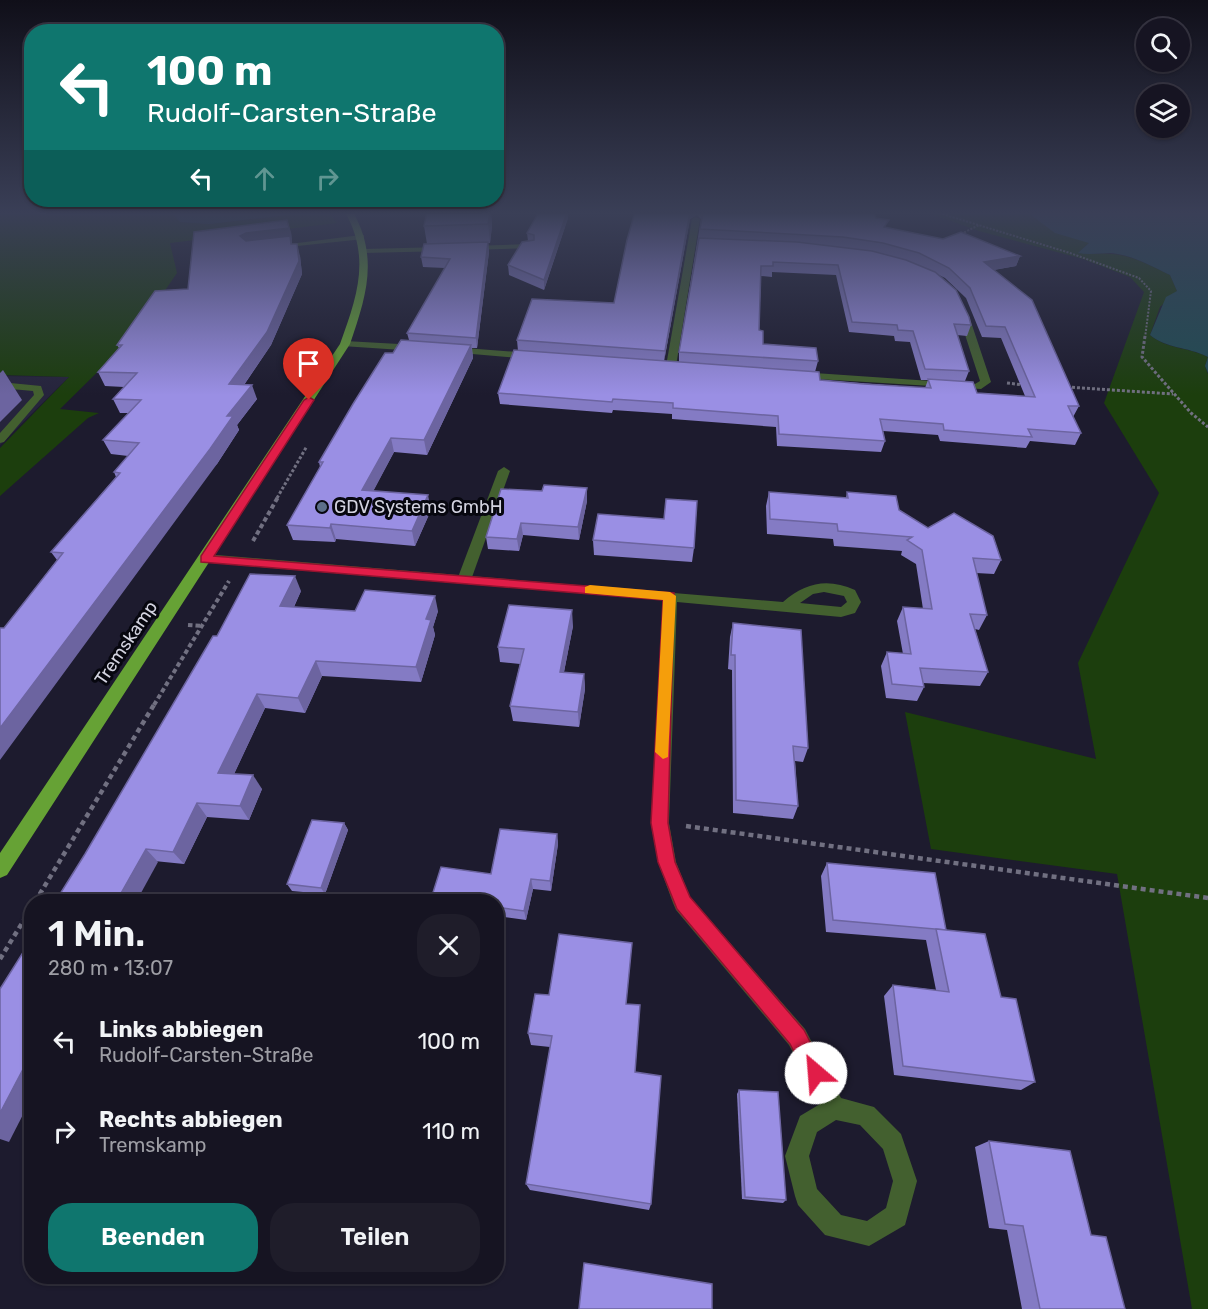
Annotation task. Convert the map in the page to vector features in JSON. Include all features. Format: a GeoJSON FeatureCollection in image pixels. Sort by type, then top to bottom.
{"type":"FeatureCollection","features":[{"type":"Feature","properties":{"kind":"main road","name":"Tremskamp"},"geometry":{"type":"LineString","coordinates":[[0,869],[345,344],[362,298],[363,273]]}},
{"type":"Feature","properties":{"kind":"street"},"geometry":{"type":"LineString","coordinates":[[671,366],[688,273]]}},
{"type":"Feature","properties":{"kind":"street"},"geometry":{"type":"LineString","coordinates":[[788,375],[963,388],[977,387],[986,382],[959,299]]}},
{"type":"Feature","properties":{"kind":"street"},"geometry":{"type":"LineString","coordinates":[[345,344],[432,349]]}},
{"type":"Feature","properties":{"kind":"street"},"geometry":{"type":"LineString","coordinates":[[444,350],[540,356]]}},
{"type":"Feature","properties":{"kind":"street"},"geometry":{"type":"LineString","coordinates":[[659,365],[683,367]]}},
{"type":"Feature","properties":{"kind":"street"},"geometry":{"type":"LineString","coordinates":[[0,385],[29,386],[37,388],[39,394],[0,440]]}},
{"type":"Feature","properties":{"kind":"street"},"geometry":{"type":"LineString","coordinates":[[464,580],[504,471]]}},
{"type":"Feature","properties":{"kind":"street"},"geometry":{"type":"LineString","coordinates":[[205,559],[786,607]]}},
{"type":"Feature","properties":{"kind":"street"},"geometry":{"type":"LineString","coordinates":[[670,596],[660,823],[667,862],[684,903],[797,1037],[834,1108]]}},
{"type":"Feature","properties":{"kind":"street"},"geometry":{"type":"LineString","coordinates":[[834,1108],[866,1115],[893,1142],[905,1181],[896,1216],[869,1234],[834,1226],[807,1196],[797,1156],[808,1124],[834,1108]]}},
{"type":"Feature","properties":{"kind":"path"},"geometry":{"type":"LineString","coordinates":[[1125,273],[1139,278],[1151,291],[1142,357],[1174,394],[1208,427]]}},
{"type":"Feature","properties":{"kind":"path"},"geometry":{"type":"LineString","coordinates":[[986,382],[1033,385]]}},
{"type":"Feature","properties":{"kind":"path"},"geometry":{"type":"LineString","coordinates":[[1056,387],[1174,394]]}},
{"type":"Feature","properties":{"kind":"path"},"geometry":{"type":"LineString","coordinates":[[40,894],[241,562],[311,440]]}},
{"type":"Feature","properties":{"kind":"path"},"geometry":{"type":"LineString","coordinates":[[660,823],[1208,898]]}},
{"type":"Feature","properties":{"kind":"path"},"geometry":{"type":"LineString","coordinates":[[0,959],[24,920]]}},
{"type":"Feature","properties":{"kind":"shaded area"},"geometry":{"type":"Polygon","coordinates":[[[1166,273],[1208,273],[1208,357],[1163,343],[1150,335],[1166,297],[1177,291],[1170,275],[1166,273]]]}},
{"type":"Feature","properties":{"kind":"shaded area"},"geometry":{"type":"Polygon","coordinates":[[[1208,357],[1208,373],[1205,366],[1208,357]]]}},
{"type":"Feature","properties":{"kind":"shaded area"},"geometry":{"type":"Polygon","coordinates":[[[0,376],[69,377],[0,445],[0,376]]]}},
{"type":"Feature","properties":{"kind":"green space"},"geometry":{"type":"Polygon","coordinates":[[[0,273],[177,273],[133,337],[60,409],[99,413],[88,418],[0,496],[0,448],[69,377],[0,375],[0,273]]]}},
{"type":"Feature","properties":{"kind":"green space"},"geometry":{"type":"Polygon","coordinates":[[[1120,273],[1170,275],[1177,291],[1160,307],[1150,335],[1163,343],[1208,357],[1205,366],[1208,374],[1208,1309],[1192,1309],[1117,874],[931,849],[905,712],[1096,759],[1078,663],[1159,493],[1104,403],[1144,292],[1130,277],[1120,273]]]}},
{"type":"Feature","properties":{"kind":"building"},"geometry":{"type":"Polygon","coordinates":[[[190,273],[294,273],[267,332],[229,384],[252,385],[227,416],[233,416],[0,728],[0,628],[4,628],[63,553],[51,552],[120,473],[114,472],[139,443],[103,440],[141,400],[113,399],[137,373],[98,372],[122,345],[117,345],[155,291],[188,289],[190,273]]]}},
{"type":"Feature","properties":{"kind":"building"},"geometry":{"type":"Polygon","coordinates":[[[442,273],[484,273],[476,338],[407,333],[442,273]]]}},
{"type":"Feature","properties":{"kind":"building"},"geometry":{"type":"Polygon","coordinates":[[[527,273],[546,273],[544,280],[527,273]]]}},
{"type":"Feature","properties":{"kind":"building"},"geometry":{"type":"Polygon","coordinates":[[[620,273],[679,273],[665,351],[517,340],[532,299],[614,303],[620,273]]]}},
{"type":"Feature","properties":{"kind":"building"},"geometry":{"type":"Polygon","coordinates":[[[693,273],[761,273],[759,330],[763,331],[763,344],[816,348],[818,361],[679,352],[693,273]]]}},
{"type":"Feature","properties":{"kind":"building"},"geometry":{"type":"Polygon","coordinates":[[[840,273],[936,273],[956,290],[969,317],[971,325],[954,324],[969,371],[925,369],[913,331],[898,330],[897,325],[852,322],[840,273]]]}},
{"type":"Feature","properties":{"kind":"building"},"geometry":{"type":"Polygon","coordinates":[[[954,273],[998,273],[1032,300],[1079,406],[1068,406],[1081,433],[1028,429],[1032,437],[944,430],[943,424],[880,419],[885,441],[779,434],[778,416],[673,408],[673,403],[613,399],[612,402],[498,393],[514,350],[819,372],[820,380],[864,384],[931,388],[928,379],[973,382],[977,393],[1035,397],[1005,327],[986,326],[970,288],[954,273]]]}},
{"type":"Feature","properties":{"kind":"building"},"geometry":{"type":"Polygon","coordinates":[[[401,340],[471,345],[424,440],[391,438],[362,490],[428,495],[412,531],[331,524],[330,528],[287,525],[323,462],[319,462],[353,404],[385,353],[393,353],[401,340]]]}},
{"type":"Feature","properties":{"kind":"building"},"geometry":{"type":"Polygon","coordinates":[[[544,485],[587,488],[578,527],[521,523],[517,539],[486,537],[501,489],[542,491],[544,485]]]}},
{"type":"Feature","properties":{"kind":"building"},"geometry":{"type":"Polygon","coordinates":[[[769,492],[848,498],[847,492],[896,496],[899,510],[928,528],[954,513],[993,536],[1001,560],[973,558],[987,615],[970,614],[988,672],[920,668],[924,687],[892,684],[887,652],[911,654],[903,607],[932,609],[922,550],[907,540],[912,537],[838,531],[837,524],[770,519],[769,492]]]}},
{"type":"Feature","properties":{"kind":"building"},"geometry":{"type":"Polygon","coordinates":[[[666,499],[697,501],[694,548],[593,540],[598,514],[664,519],[666,499]]]}},
{"type":"Feature","properties":{"kind":"building"},"geometry":{"type":"Polygon","coordinates":[[[250,574],[295,576],[280,606],[355,611],[365,590],[435,596],[426,619],[431,620],[416,667],[316,661],[298,698],[257,694],[218,773],[253,775],[240,806],[197,803],[173,852],[146,849],[121,894],[60,894],[213,636],[217,636],[250,574]]]}},
{"type":"Feature","properties":{"kind":"building"},"geometry":{"type":"Polygon","coordinates":[[[509,605],[572,610],[560,672],[584,674],[578,712],[510,706],[524,649],[498,647],[509,605]]]}},
{"type":"Feature","properties":{"kind":"building"},"geometry":{"type":"Polygon","coordinates":[[[733,623],[801,630],[808,748],[793,746],[798,806],[736,800],[735,655],[731,655],[733,623]]]}},
{"type":"Feature","properties":{"kind":"building"},"geometry":{"type":"Polygon","coordinates":[[[312,820],[344,823],[321,888],[287,884],[312,820]]]}},
{"type":"Feature","properties":{"kind":"building"},"geometry":{"type":"Polygon","coordinates":[[[500,829],[557,834],[550,881],[531,879],[524,911],[504,908],[504,894],[433,894],[441,867],[491,874],[500,829]]]}},
{"type":"Feature","properties":{"kind":"building"},"geometry":{"type":"Polygon","coordinates":[[[827,863],[935,873],[946,930],[833,920],[827,863]]]}},
{"type":"Feature","properties":{"kind":"building"},"geometry":{"type":"Polygon","coordinates":[[[936,929],[985,934],[1001,997],[1016,999],[1035,1082],[903,1066],[893,985],[949,992],[936,929]]]}},
{"type":"Feature","properties":{"kind":"building"},"geometry":{"type":"Polygon","coordinates":[[[559,934],[632,943],[626,1004],[640,1005],[635,1072],[661,1076],[651,1204],[526,1184],[552,1036],[528,1033],[535,994],[549,995],[559,934]]]}},
{"type":"Feature","properties":{"kind":"building"},"geometry":{"type":"Polygon","coordinates":[[[24,951],[24,1067],[0,1113],[0,989],[24,951]]]}},
{"type":"Feature","properties":{"kind":"building"},"geometry":{"type":"Polygon","coordinates":[[[739,1090],[778,1092],[786,1200],[745,1197],[739,1090]]]}},
{"type":"Feature","properties":{"kind":"building"},"geometry":{"type":"Polygon","coordinates":[[[989,1141],[1070,1151],[1091,1235],[1106,1237],[1125,1309],[1040,1309],[1023,1226],[1005,1224],[989,1141]]]}},
{"type":"Feature","properties":{"kind":"building"},"geometry":{"type":"Polygon","coordinates":[[[584,1263],[712,1284],[712,1309],[579,1309],[584,1263]]]}},
{"type":"Feature","properties":{"kind":"slow traffic"},"geometry":{"type":"LineString","coordinates":[[590,590],[670,596],[663,752]]}},
{"type":"Feature","properties":{"kind":"place","name":"GDV Systems GmbH"},"geometry":{"type":"Point","coordinates":[322,507]}},
{"type":"Feature","properties":{"kind":"route"},"geometry":{"type":"LineString","coordinates":[[309,400],[205,559],[670,596],[660,823],[667,862],[684,903],[797,1037],[816,1073]]}}]}
